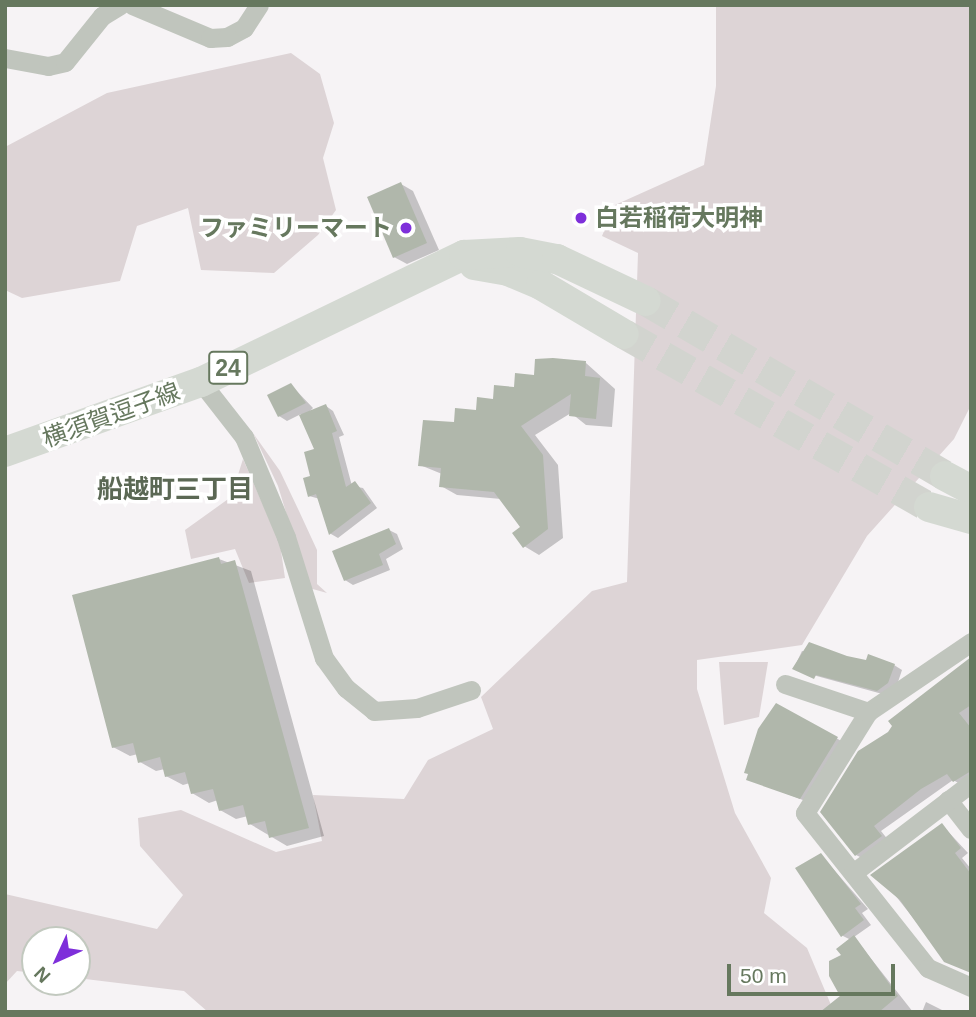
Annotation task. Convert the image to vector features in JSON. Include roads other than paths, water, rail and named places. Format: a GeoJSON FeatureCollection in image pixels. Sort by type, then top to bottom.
{"type":"FeatureCollection","features":[{"type":"Feature","properties":{"kind":"main road","name":"横須賀逗子線"},"geometry":{"type":"LineString","coordinates":[[5,452],[201,382],[442,264],[489,251],[557,258],[646,301]]}},
{"type":"Feature","properties":{"kind":"main road"},"geometry":{"type":"LineString","coordinates":[[442,264],[509,271],[624,334]]}},
{"type":"Feature","properties":{"kind":"main road"},"geometry":{"type":"LineString","coordinates":[[945,476],[971,490]]}},
{"type":"Feature","properties":{"kind":"main road"},"geometry":{"type":"LineString","coordinates":[[929,506],[971,519]]}},
{"type":"Feature","properties":{"kind":"street"},"geometry":{"type":"LineString","coordinates":[[5,58],[48,66],[65,62],[102,16],[120,5]]}},
{"type":"Feature","properties":{"kind":"street"},"geometry":{"type":"LineString","coordinates":[[132,5],[210,38],[227,37],[244,28],[259,5]]}},
{"type":"Feature","properties":{"kind":"street"},"geometry":{"type":"LineString","coordinates":[[201,382],[244,437],[286,537],[324,658],[346,688],[374,711],[417,708],[471,690]]}},
{"type":"Feature","properties":{"kind":"street"},"geometry":{"type":"LineString","coordinates":[[971,642],[868,712],[805,813],[928,968],[971,987]]}},
{"type":"Feature","properties":{"kind":"street"},"geometry":{"type":"LineString","coordinates":[[785,684],[868,712]]}},
{"type":"Feature","properties":{"kind":"street"},"geometry":{"type":"LineString","coordinates":[[853,873],[971,783]]}},
{"type":"Feature","properties":{"kind":"street"},"geometry":{"type":"LineString","coordinates":[[948,800],[971,829]]}},
{"type":"Feature","properties":{"kind":"tunnel"},"geometry":{"type":"LineString","coordinates":[[646,301],[945,476]]}},
{"type":"Feature","properties":{"kind":"tunnel"},"geometry":{"type":"LineString","coordinates":[[624,334],[929,507]]}},
{"type":"Feature","properties":{"kind":"place","name":"白若稲荷大明神"},"geometry":{"type":"Point","coordinates":[581,218]}},
{"type":"Feature","properties":{"kind":"place","name":"ファミリーマート"},"geometry":{"type":"Point","coordinates":[406,228]}},
{"type":"Feature","properties":{"kind":"district","name":"船越町三丁目"},"geometry":{"type":"Point","coordinates":[175,490]}}]}
